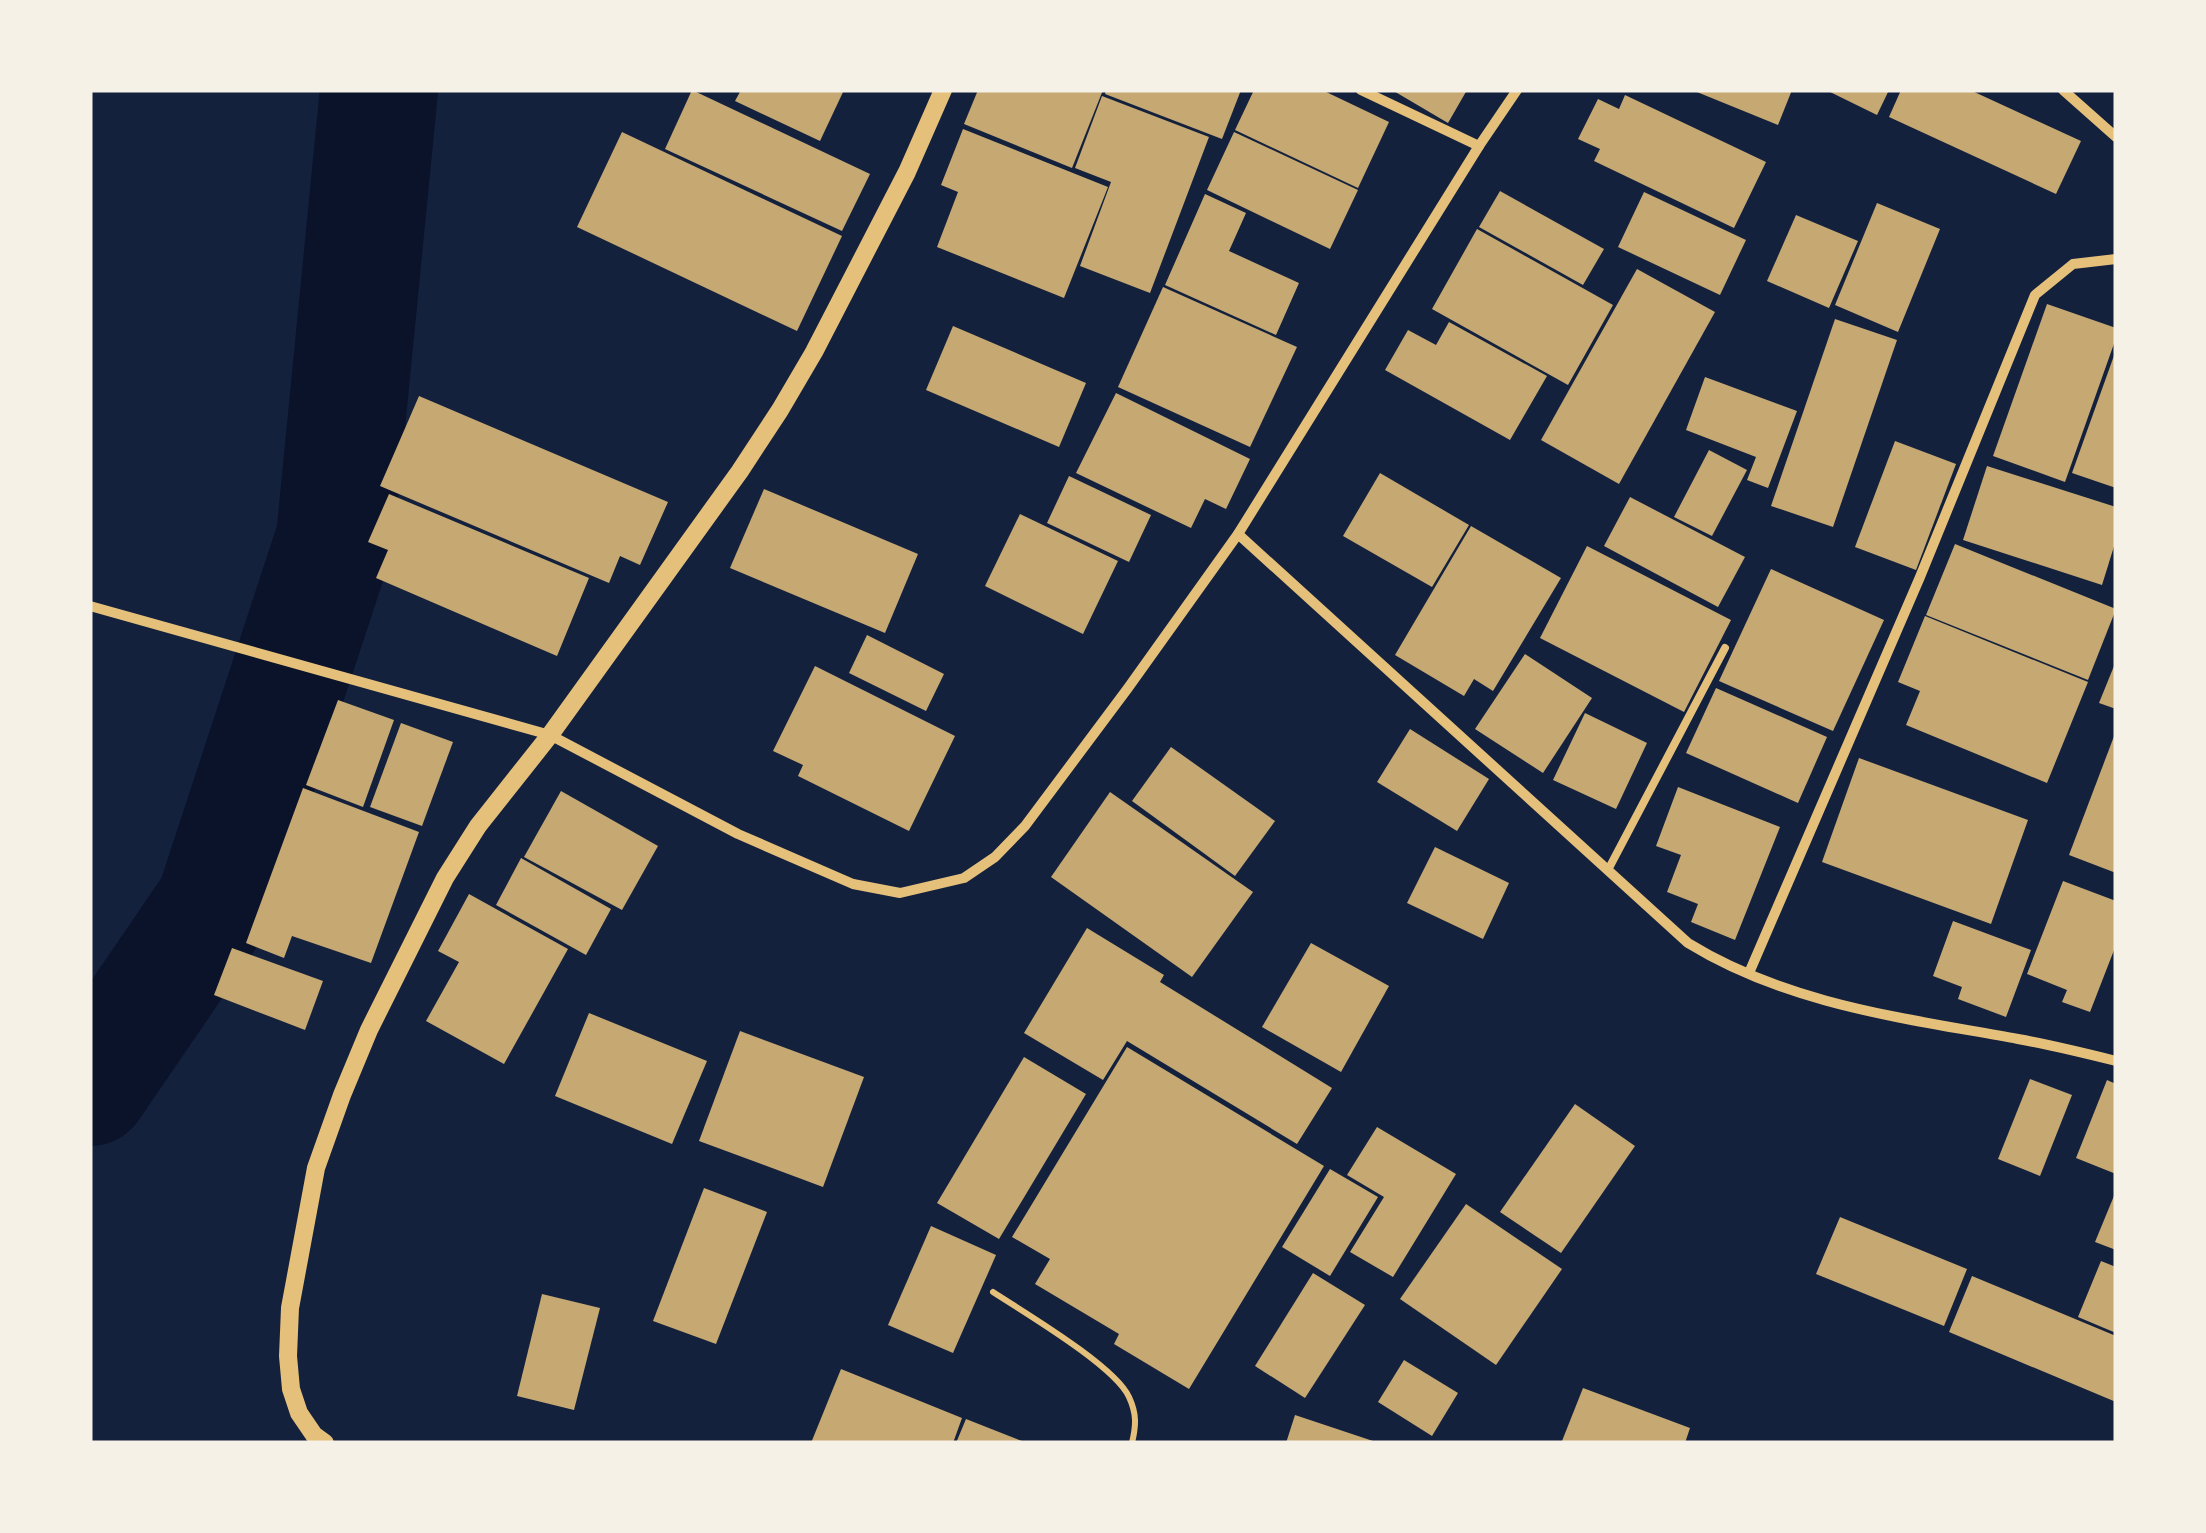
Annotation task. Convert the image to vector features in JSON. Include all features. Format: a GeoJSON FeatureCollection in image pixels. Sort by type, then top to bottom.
{"type":"FeatureCollection","features":[{"type":"Feature","properties":{"kind":"street"},"geometry":{"type":"LineString","coordinates":[[326,1443],[314,1435],[299,1413],[291,1389],[290,1308],[316,1168],[369,1030],[445,878],[478,826],[550,735],[780,410],[898,188],[943,90]]}},
{"type":"Feature","properties":{"kind":"street"},"geometry":{"type":"LineString","coordinates":[[1361,90],[1479,146]]}},
{"type":"Feature","properties":{"kind":"street"},"geometry":{"type":"LineString","coordinates":[[90,606],[550,735],[738,834],[853,884],[900,893],[964,878],[994,857],[1025,826],[1238,534],[1517,90]]}},
{"type":"Feature","properties":{"kind":"street"},"geometry":{"type":"LineString","coordinates":[[2063,90],[2116,137]]}},
{"type":"Feature","properties":{"kind":"street"},"geometry":{"type":"LineString","coordinates":[[1750,973],[1920,577],[2035,295],[2073,264],[2116,260]]}},
{"type":"Feature","properties":{"kind":"street"},"geometry":{"type":"LineString","coordinates":[[1238,534],[1688,943],[1719,962],[1788,990],[1857,1010],[2116,1061]]}},
{"type":"Feature","properties":{"kind":"lane"},"geometry":{"type":"LineString","coordinates":[[1608,870],[1725,648]]}},
{"type":"Feature","properties":{"kind":"path"},"geometry":{"type":"LineString","coordinates":[[993,1292],[1102,1366],[1128,1394],[1137,1421],[1132,1443]]}},
{"type":"Feature","properties":{"kind":"building"},"geometry":{"type":"Polygon","coordinates":[[[692,90],[870,174],[842,231],[665,149],[692,90]]]}},
{"type":"Feature","properties":{"kind":"building"},"geometry":{"type":"Polygon","coordinates":[[[741,90],[844,90],[820,141],[735,101],[741,90]]]}},
{"type":"Feature","properties":{"kind":"building"},"geometry":{"type":"Polygon","coordinates":[[[978,90],[1103,90],[1072,168],[964,124],[978,90]]]}},
{"type":"Feature","properties":{"kind":"building"},"geometry":{"type":"Polygon","coordinates":[[[1106,90],[1241,90],[1222,139],[1105,94],[1106,90]]]}},
{"type":"Feature","properties":{"kind":"building"},"geometry":{"type":"Polygon","coordinates":[[[1254,90],[1322,90],[1389,122],[1358,188],[1235,130],[1254,90]]]}},
{"type":"Feature","properties":{"kind":"building"},"geometry":{"type":"Polygon","coordinates":[[[1392,90],[1467,90],[1448,123],[1392,90]]]}},
{"type":"Feature","properties":{"kind":"building"},"geometry":{"type":"Polygon","coordinates":[[[1692,90],[1792,90],[1778,125],[1692,90]]]}},
{"type":"Feature","properties":{"kind":"building"},"geometry":{"type":"Polygon","coordinates":[[[1826,90],[1889,90],[1877,115],[1826,90]]]}},
{"type":"Feature","properties":{"kind":"building"},"geometry":{"type":"Polygon","coordinates":[[[1901,90],[1970,90],[2081,141],[2056,194],[1889,117],[1901,90]]]}},
{"type":"Feature","properties":{"kind":"building"},"geometry":{"type":"Polygon","coordinates":[[[1625,95],[1766,162],[1734,228],[1594,161],[1600,149],[1578,139],[1598,99],[1619,109],[1625,95]]]}},
{"type":"Feature","properties":{"kind":"building"},"geometry":{"type":"Polygon","coordinates":[[[1102,96],[1209,137],[1150,293],[1080,266],[1111,182],[1075,168],[1102,96]]]}},
{"type":"Feature","properties":{"kind":"building"},"geometry":{"type":"Polygon","coordinates":[[[963,129],[1108,187],[1064,298],[937,247],[958,192],[941,185],[963,129]]]}},
{"type":"Feature","properties":{"kind":"building"},"geometry":{"type":"Polygon","coordinates":[[[622,132],[842,236],[797,331],[577,227],[622,132]]]}},
{"type":"Feature","properties":{"kind":"building"},"geometry":{"type":"Polygon","coordinates":[[[1234,132],[1358,190],[1330,249],[1207,190],[1234,132]]]}},
{"type":"Feature","properties":{"kind":"building"},"geometry":{"type":"Polygon","coordinates":[[[1500,191],[1604,249],[1583,285],[1479,227],[1500,191]]]}},
{"type":"Feature","properties":{"kind":"building"},"geometry":{"type":"Polygon","coordinates":[[[1644,192],[1746,240],[1720,295],[1618,247],[1644,192]]]}},
{"type":"Feature","properties":{"kind":"building"},"geometry":{"type":"Polygon","coordinates":[[[1205,194],[1246,213],[1229,251],[1299,283],[1276,335],[1165,285],[1205,194]]]}},
{"type":"Feature","properties":{"kind":"building"},"geometry":{"type":"Polygon","coordinates":[[[1877,203],[1940,229],[1898,332],[1835,305],[1877,203]]]}},
{"type":"Feature","properties":{"kind":"building"},"geometry":{"type":"Polygon","coordinates":[[[1796,215],[1858,241],[1829,308],[1767,281],[1796,215]]]}},
{"type":"Feature","properties":{"kind":"building"},"geometry":{"type":"Polygon","coordinates":[[[1477,229],[1613,305],[1568,385],[1432,309],[1477,229]]]}},
{"type":"Feature","properties":{"kind":"building"},"geometry":{"type":"Polygon","coordinates":[[[1637,269],[1715,312],[1619,484],[1541,440],[1637,269]]]}},
{"type":"Feature","properties":{"kind":"building"},"geometry":{"type":"Polygon","coordinates":[[[1163,287],[1297,347],[1250,447],[1118,387],[1163,287]]]}},
{"type":"Feature","properties":{"kind":"building"},"geometry":{"type":"Polygon","coordinates":[[[2047,304],[2116,328],[2116,338],[2065,482],[1993,456],[2047,304]]]}},
{"type":"Feature","properties":{"kind":"building"},"geometry":{"type":"Polygon","coordinates":[[[1835,319],[1897,340],[1833,527],[1771,506],[1835,319]]]}},
{"type":"Feature","properties":{"kind":"building"},"geometry":{"type":"Polygon","coordinates":[[[1449,322],[1547,376],[1510,440],[1385,370],[1408,330],[1436,345],[1449,322]]]}},
{"type":"Feature","properties":{"kind":"building"},"geometry":{"type":"Polygon","coordinates":[[[953,326],[1086,383],[1059,447],[926,390],[953,326]]]}},
{"type":"Feature","properties":{"kind":"building"},"geometry":{"type":"Polygon","coordinates":[[[2116,350],[2116,488],[2072,473],[2116,350]]]}},
{"type":"Feature","properties":{"kind":"building"},"geometry":{"type":"Polygon","coordinates":[[[1705,377],[1797,411],[1768,488],[1747,480],[1756,457],[1686,430],[1705,377]]]}},
{"type":"Feature","properties":{"kind":"building"},"geometry":{"type":"Polygon","coordinates":[[[1116,393],[1250,459],[1226,509],[1205,499],[1191,528],[1076,473],[1116,393]]]}},
{"type":"Feature","properties":{"kind":"building"},"geometry":{"type":"Polygon","coordinates":[[[419,396],[668,502],[640,565],[620,556],[609,583],[380,486],[419,396]]]}},
{"type":"Feature","properties":{"kind":"building"},"geometry":{"type":"Polygon","coordinates":[[[1895,441],[1956,464],[1916,570],[1855,547],[1895,441]]]}},
{"type":"Feature","properties":{"kind":"building"},"geometry":{"type":"Polygon","coordinates":[[[1709,450],[1747,470],[1712,536],[1674,517],[1709,450]]]}},
{"type":"Feature","properties":{"kind":"building"},"geometry":{"type":"Polygon","coordinates":[[[1987,466],[2116,507],[2116,540],[2102,585],[1963,540],[1987,466]]]}},
{"type":"Feature","properties":{"kind":"building"},"geometry":{"type":"Polygon","coordinates":[[[1380,473],[1469,525],[1432,587],[1343,536],[1380,473]]]}},
{"type":"Feature","properties":{"kind":"building"},"geometry":{"type":"Polygon","coordinates":[[[1069,476],[1151,515],[1129,562],[1047,523],[1069,476]]]}},
{"type":"Feature","properties":{"kind":"building"},"geometry":{"type":"Polygon","coordinates":[[[764,489],[918,554],[885,633],[730,568],[764,489]]]}},
{"type":"Feature","properties":{"kind":"building"},"geometry":{"type":"Polygon","coordinates":[[[389,494],[589,578],[557,656],[376,578],[388,550],[368,542],[389,494]]]}},
{"type":"Feature","properties":{"kind":"building"},"geometry":{"type":"Polygon","coordinates":[[[1630,497],[1745,557],[1718,607],[1604,546],[1630,497]]]}},
{"type":"Feature","properties":{"kind":"building"},"geometry":{"type":"Polygon","coordinates":[[[1020,514],[1118,561],[1083,634],[985,586],[1020,514]]]}},
{"type":"Feature","properties":{"kind":"building"},"geometry":{"type":"Polygon","coordinates":[[[1471,526],[1561,578],[1493,691],[1474,679],[1464,696],[1395,655],[1471,526]]]}},
{"type":"Feature","properties":{"kind":"building"},"geometry":{"type":"Polygon","coordinates":[[[1955,544],[2116,609],[2088,680],[1926,615],[1955,544]]]}},
{"type":"Feature","properties":{"kind":"building"},"geometry":{"type":"Polygon","coordinates":[[[1587,546],[1731,620],[1684,712],[1540,638],[1587,546]]]}},
{"type":"Feature","properties":{"kind":"building"},"geometry":{"type":"Polygon","coordinates":[[[1771,569],[1884,620],[1833,731],[1719,681],[1771,569]]]}},
{"type":"Feature","properties":{"kind":"building"},"geometry":{"type":"Polygon","coordinates":[[[1925,616],[2088,682],[2047,783],[1906,725],[1920,691],[1898,682],[1925,616]]]}},
{"type":"Feature","properties":{"kind":"building"},"geometry":{"type":"Polygon","coordinates":[[[867,635],[944,674],[926,711],[849,673],[867,635]]]}},
{"type":"Feature","properties":{"kind":"building"},"geometry":{"type":"Polygon","coordinates":[[[1525,654],[1592,698],[1543,773],[1475,729],[1525,654]]]}},
{"type":"Feature","properties":{"kind":"building"},"geometry":{"type":"Polygon","coordinates":[[[2116,661],[2116,709],[2099,703],[2116,661]]]}},
{"type":"Feature","properties":{"kind":"building"},"geometry":{"type":"Polygon","coordinates":[[[815,666],[955,736],[909,831],[798,776],[803,765],[773,751],[815,666]]]}},
{"type":"Feature","properties":{"kind":"building"},"geometry":{"type":"Polygon","coordinates":[[[1716,688],[1827,737],[1798,803],[1686,753],[1716,688]]]}},
{"type":"Feature","properties":{"kind":"building"},"geometry":{"type":"Polygon","coordinates":[[[338,700],[394,720],[363,807],[306,785],[338,700]]]}},
{"type":"Feature","properties":{"kind":"building"},"geometry":{"type":"Polygon","coordinates":[[[1585,713],[1647,743],[1616,809],[1553,780],[1585,713]]]}},
{"type":"Feature","properties":{"kind":"building"},"geometry":{"type":"Polygon","coordinates":[[[401,723],[453,742],[422,826],[370,807],[401,723]]]}},
{"type":"Feature","properties":{"kind":"building"},"geometry":{"type":"Polygon","coordinates":[[[1410,729],[1489,779],[1457,831],[1377,782],[1410,729]]]}},
{"type":"Feature","properties":{"kind":"building"},"geometry":{"type":"Polygon","coordinates":[[[2116,731],[2116,873],[2069,855],[2116,731]]]}},
{"type":"Feature","properties":{"kind":"building"},"geometry":{"type":"Polygon","coordinates":[[[1171,747],[1275,821],[1235,876],[1132,801],[1171,747]]]}},
{"type":"Feature","properties":{"kind":"building"},"geometry":{"type":"Polygon","coordinates":[[[1859,758],[2028,820],[1991,924],[1822,862],[1859,758]]]}},
{"type":"Feature","properties":{"kind":"building"},"geometry":{"type":"Polygon","coordinates":[[[1678,787],[1780,827],[1735,940],[1691,922],[1698,904],[1667,892],[1681,855],[1656,846],[1678,787]]]}},
{"type":"Feature","properties":{"kind":"building"},"geometry":{"type":"Polygon","coordinates":[[[303,788],[419,832],[371,963],[292,936],[284,958],[246,943],[303,788]]]}},
{"type":"Feature","properties":{"kind":"building"},"geometry":{"type":"Polygon","coordinates":[[[561,791],[658,846],[622,910],[524,857],[561,791]]]}},
{"type":"Feature","properties":{"kind":"building"},"geometry":{"type":"Polygon","coordinates":[[[1110,792],[1253,892],[1192,977],[1051,877],[1110,792]]]}},
{"type":"Feature","properties":{"kind":"building"},"geometry":{"type":"Polygon","coordinates":[[[1435,847],[1509,883],[1483,939],[1407,903],[1435,847]]]}},
{"type":"Feature","properties":{"kind":"building"},"geometry":{"type":"Polygon","coordinates":[[[521,858],[611,909],[586,955],[496,905],[521,858]]]}},
{"type":"Feature","properties":{"kind":"building"},"geometry":{"type":"Polygon","coordinates":[[[2063,881],[2116,901],[2116,945],[2090,1012],[2062,1002],[2067,990],[2027,974],[2063,881]]]}},
{"type":"Feature","properties":{"kind":"building"},"geometry":{"type":"Polygon","coordinates":[[[469,894],[568,949],[504,1064],[426,1021],[459,962],[438,951],[469,894]]]}},
{"type":"Feature","properties":{"kind":"building"},"geometry":{"type":"Polygon","coordinates":[[[1953,921],[2031,950],[2006,1017],[1958,999],[1962,987],[1933,976],[1953,921]]]}},
{"type":"Feature","properties":{"kind":"building"},"geometry":{"type":"Polygon","coordinates":[[[1087,928],[1164,975],[1160,982],[1332,1088],[1297,1144],[1127,1041],[1103,1080],[1024,1033],[1087,928]]]}},
{"type":"Feature","properties":{"kind":"building"},"geometry":{"type":"Polygon","coordinates":[[[1311,943],[1389,986],[1341,1072],[1262,1027],[1311,943]]]}},
{"type":"Feature","properties":{"kind":"building"},"geometry":{"type":"Polygon","coordinates":[[[232,948],[323,981],[305,1030],[214,995],[232,948]]]}},
{"type":"Feature","properties":{"kind":"building"},"geometry":{"type":"Polygon","coordinates":[[[589,1013],[707,1061],[672,1144],[555,1096],[589,1013]]]}},
{"type":"Feature","properties":{"kind":"building"},"geometry":{"type":"Polygon","coordinates":[[[740,1031],[864,1077],[823,1187],[699,1141],[740,1031]]]}},
{"type":"Feature","properties":{"kind":"building"},"geometry":{"type":"Polygon","coordinates":[[[1127,1047],[1324,1166],[1189,1389],[1114,1344],[1119,1334],[1035,1284],[1050,1259],[1012,1237],[1127,1047]]]}},
{"type":"Feature","properties":{"kind":"building"},"geometry":{"type":"Polygon","coordinates":[[[1024,1057],[1086,1094],[999,1239],[937,1203],[1024,1057]]]}},
{"type":"Feature","properties":{"kind":"building"},"geometry":{"type":"Polygon","coordinates":[[[2030,1079],[2072,1095],[2040,1176],[1998,1159],[2030,1079]]]}},
{"type":"Feature","properties":{"kind":"building"},"geometry":{"type":"Polygon","coordinates":[[[2107,1080],[2116,1084],[2116,1174],[2076,1158],[2107,1080]]]}},
{"type":"Feature","properties":{"kind":"building"},"geometry":{"type":"Polygon","coordinates":[[[1575,1104],[1635,1146],[1561,1253],[1500,1212],[1575,1104]]]}},
{"type":"Feature","properties":{"kind":"building"},"geometry":{"type":"Polygon","coordinates":[[[1377,1127],[1456,1174],[1393,1277],[1350,1252],[1384,1197],[1347,1175],[1377,1127]]]}},
{"type":"Feature","properties":{"kind":"building"},"geometry":{"type":"Polygon","coordinates":[[[1330,1169],[1378,1197],[1330,1276],[1282,1247],[1330,1169]]]}},
{"type":"Feature","properties":{"kind":"building"},"geometry":{"type":"Polygon","coordinates":[[[704,1188],[767,1212],[716,1344],[653,1321],[704,1188]]]}},
{"type":"Feature","properties":{"kind":"building"},"geometry":{"type":"Polygon","coordinates":[[[2116,1191],[2116,1250],[2095,1242],[2116,1191]]]}},
{"type":"Feature","properties":{"kind":"building"},"geometry":{"type":"Polygon","coordinates":[[[1466,1204],[1562,1269],[1496,1365],[1400,1299],[1466,1204]]]}},
{"type":"Feature","properties":{"kind":"building"},"geometry":{"type":"Polygon","coordinates":[[[1840,1217],[1967,1269],[1944,1326],[1816,1274],[1840,1217]]]}},
{"type":"Feature","properties":{"kind":"building"},"geometry":{"type":"Polygon","coordinates":[[[931,1226],[996,1255],[953,1353],[888,1325],[931,1226]]]}},
{"type":"Feature","properties":{"kind":"building"},"geometry":{"type":"Polygon","coordinates":[[[2101,1261],[2116,1267],[2116,1333],[2078,1317],[2101,1261]]]}},
{"type":"Feature","properties":{"kind":"building"},"geometry":{"type":"Polygon","coordinates":[[[1313,1273],[1365,1305],[1305,1398],[1255,1366],[1313,1273]]]}},
{"type":"Feature","properties":{"kind":"building"},"geometry":{"type":"Polygon","coordinates":[[[1972,1276],[2116,1336],[2116,1402],[1949,1332],[1972,1276]]]}},
{"type":"Feature","properties":{"kind":"building"},"geometry":{"type":"Polygon","coordinates":[[[542,1294],[600,1308],[574,1410],[517,1396],[542,1294]]]}},
{"type":"Feature","properties":{"kind":"building"},"geometry":{"type":"Polygon","coordinates":[[[1404,1360],[1458,1393],[1432,1436],[1378,1402],[1404,1360]]]}},
{"type":"Feature","properties":{"kind":"building"},"geometry":{"type":"Polygon","coordinates":[[[841,1369],[962,1418],[953,1443],[811,1443],[841,1369]]]}},
{"type":"Feature","properties":{"kind":"building"},"geometry":{"type":"Polygon","coordinates":[[[1583,1388],[1690,1428],[1685,1443],[1562,1441],[1583,1388]]]}},
{"type":"Feature","properties":{"kind":"building"},"geometry":{"type":"Polygon","coordinates":[[[1295,1415],[1376,1442],[1376,1443],[1286,1443],[1295,1415]]]}},
{"type":"Feature","properties":{"kind":"building"},"geometry":{"type":"Polygon","coordinates":[[[966,1419],[1027,1443],[956,1443],[966,1419]]]}},
{"type":"Feature","properties":{"kind":"waterway"},"geometry":{"type":"LineString","coordinates":[[90,1087],[215,904],[335,538],[379,90]]}}]}
